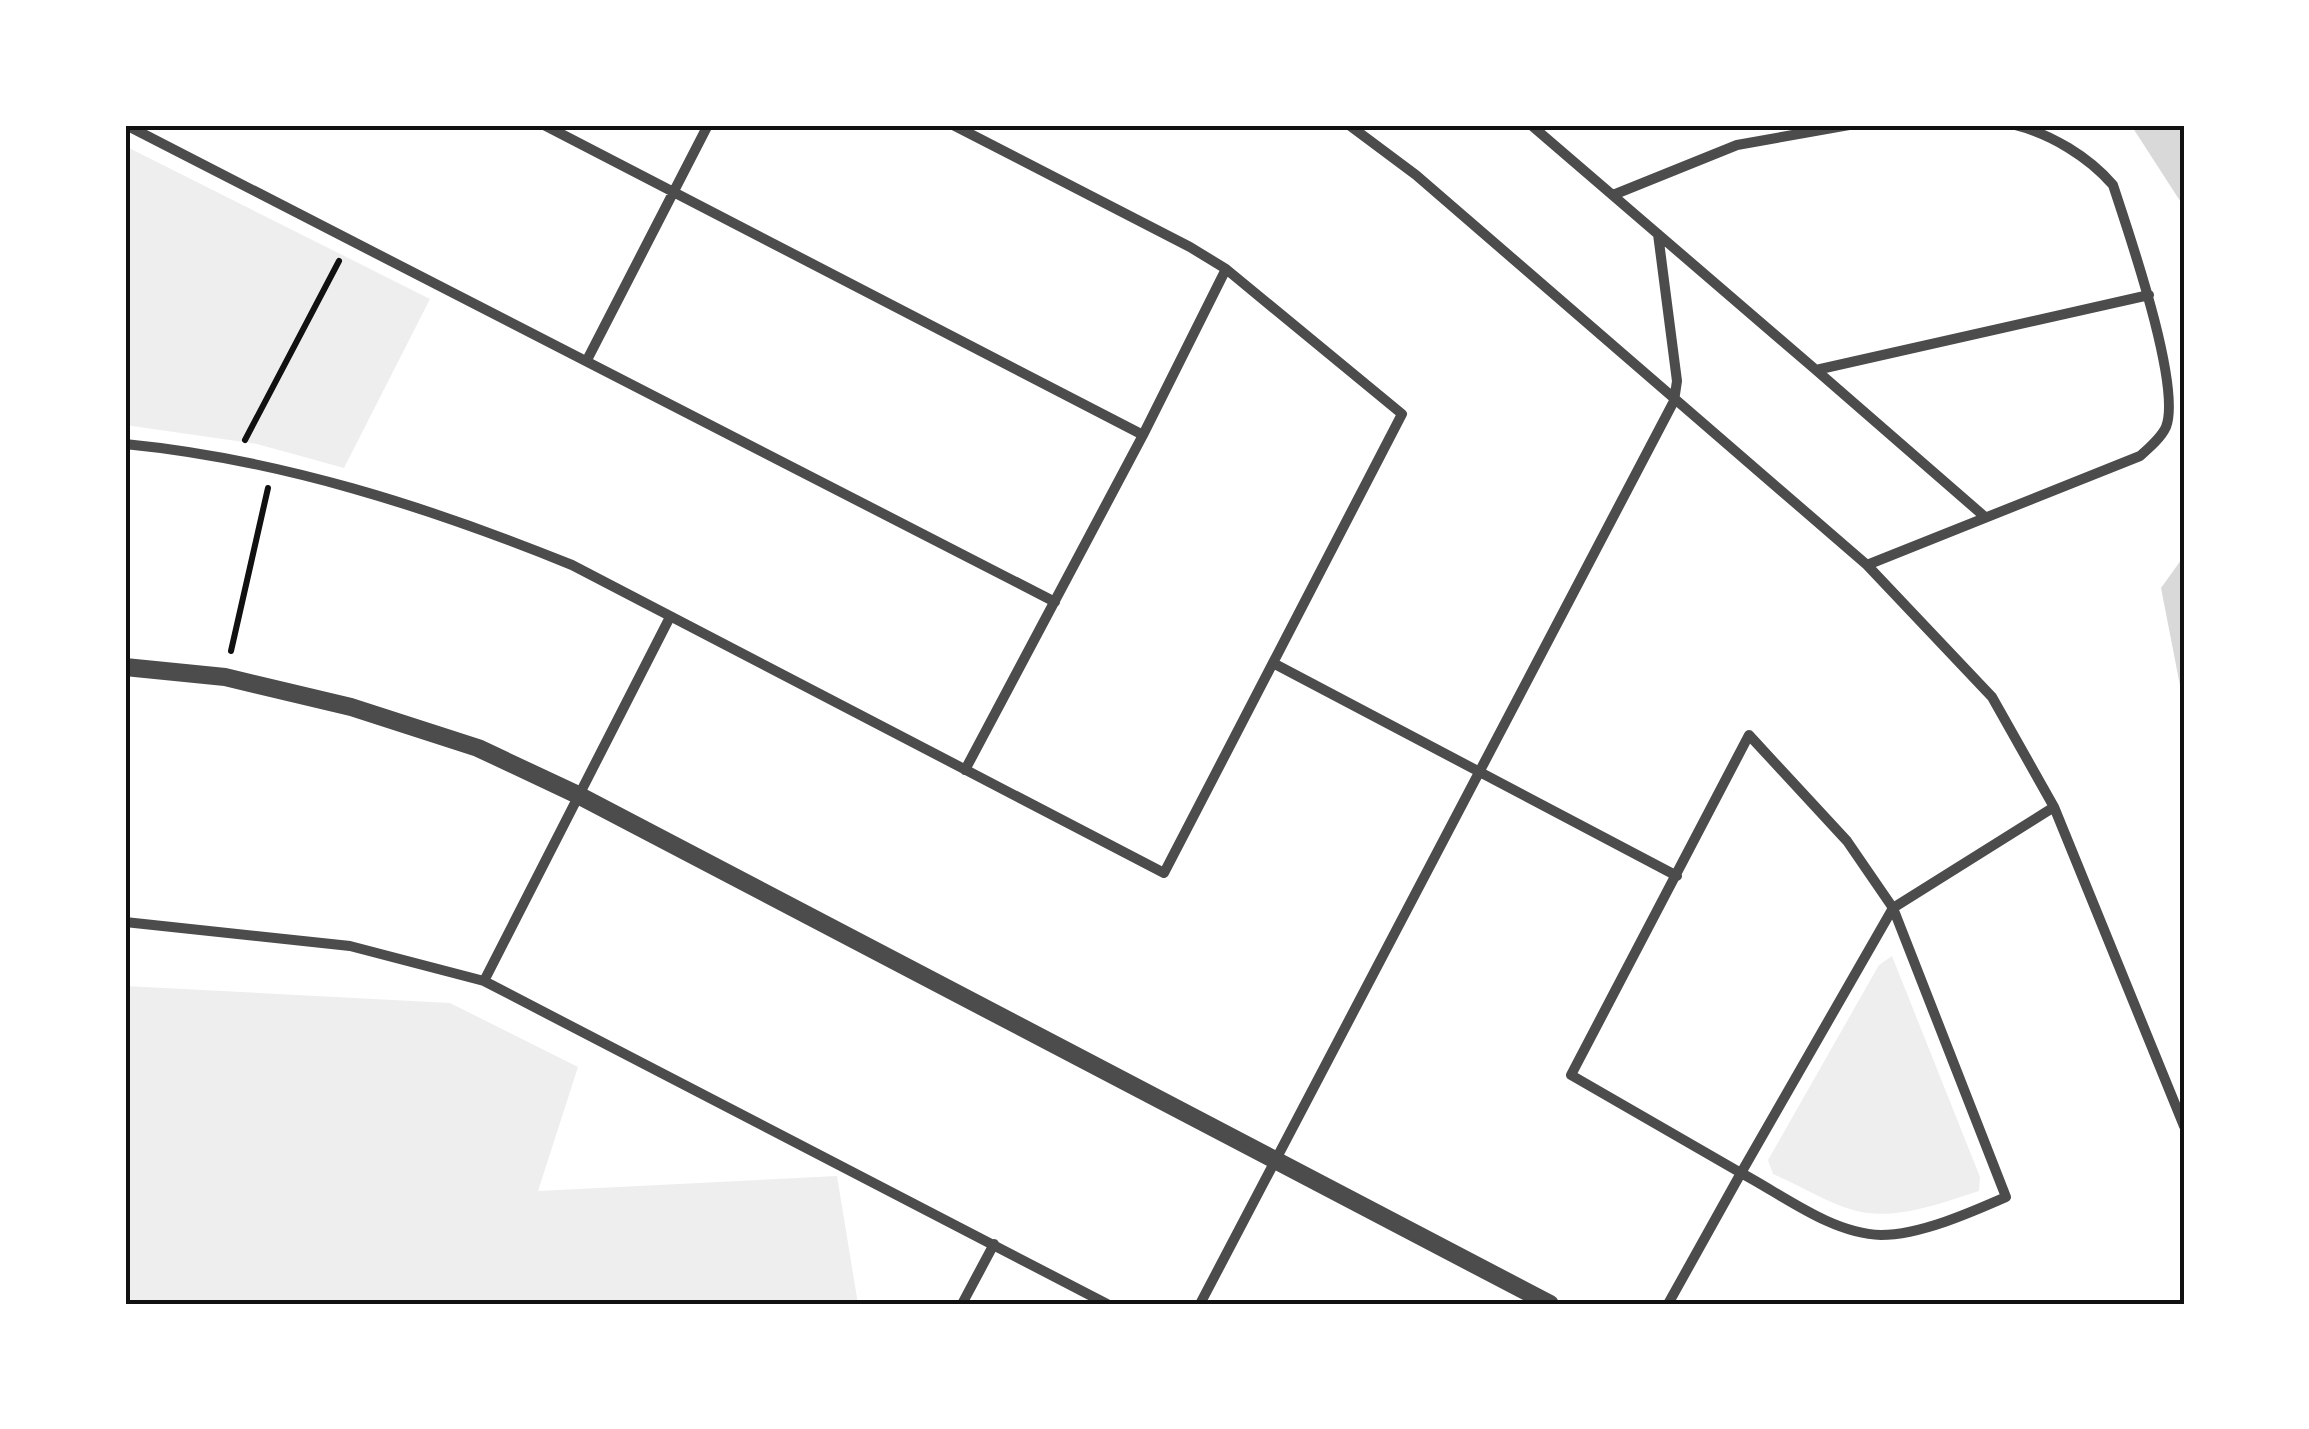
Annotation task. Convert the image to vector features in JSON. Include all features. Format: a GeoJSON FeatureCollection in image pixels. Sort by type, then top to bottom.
{"type":"FeatureCollection","features":[{"type":"Feature","properties":{"kind":"street"},"geometry":{"type":"LineString","coordinates":[[126,125],[1054,602]]}},
{"type":"Feature","properties":{"kind":"street"},"geometry":{"type":"LineString","coordinates":[[544,125],[1143,435]]}},
{"type":"Feature","properties":{"kind":"street"},"geometry":{"type":"LineString","coordinates":[[587,360],[708,125]]}},
{"type":"Feature","properties":{"kind":"street"},"geometry":{"type":"LineString","coordinates":[[125,444],[273,467],[492,532],[572,565],[1164,873],[1402,414],[1226,269],[953,125]]}},
{"type":"Feature","properties":{"kind":"street"},"geometry":{"type":"LineString","coordinates":[[1349,125],[1416,175],[1867,564],[1992,697],[2054,807],[2184,1126]]}},
{"type":"Feature","properties":{"kind":"street"},"geometry":{"type":"LineString","coordinates":[[1531,125],[1984,517]]}},
{"type":"Feature","properties":{"kind":"street"},"geometry":{"type":"LineString","coordinates":[[1613,194],[1737,145],[1850,125]]}},
{"type":"Feature","properties":{"kind":"street"},"geometry":{"type":"LineString","coordinates":[[1867,564],[2140,456],[2166,427],[2170,404],[2149,295],[2113,185],[2102,172],[2054,140],[2015,125]]}},
{"type":"Feature","properties":{"kind":"street"},"geometry":{"type":"LineString","coordinates":[[1200,1304],[1674,401],[1676,381],[1658,234]]}},
{"type":"Feature","properties":{"kind":"street"},"geometry":{"type":"LineString","coordinates":[[966,770],[1226,269]]}},
{"type":"Feature","properties":{"kind":"street"},"geometry":{"type":"LineString","coordinates":[[1816,370],[2149,295]]}},
{"type":"Feature","properties":{"kind":"street"},"geometry":{"type":"LineString","coordinates":[[484,981],[670,617]]}},
{"type":"Feature","properties":{"kind":"street"},"geometry":{"type":"LineString","coordinates":[[1273,663],[1678,876]]}},
{"type":"Feature","properties":{"kind":"street"},"geometry":{"type":"LineString","coordinates":[[125,667],[225,676],[350,707],[478,748],[578,795],[1550,1304]]}},
{"type":"Feature","properties":{"kind":"street"},"geometry":{"type":"LineString","coordinates":[[1750,736],[1846,841],[1893,908],[2006,1197],[1971,1213],[1882,1234],[1836,1224],[1571,1075],[1750,736]]}},
{"type":"Feature","properties":{"kind":"street"},"geometry":{"type":"LineString","coordinates":[[1668,1304],[1893,908],[2054,807]]}},
{"type":"Feature","properties":{"kind":"street"},"geometry":{"type":"LineString","coordinates":[[125,922],[350,946],[484,981],[1107,1304]]}},
{"type":"Feature","properties":{"kind":"street"},"geometry":{"type":"LineString","coordinates":[[962,1304],[994,1244]]}},
{"type":"Feature","properties":{"kind":"path"},"geometry":{"type":"LineString","coordinates":[[236,459],[350,239]]}},
{"type":"Feature","properties":{"kind":"path"},"geometry":{"type":"LineString","coordinates":[[225,676],[273,467]]}},
{"type":"Feature","properties":{"kind":"shaded area"},"geometry":{"type":"Polygon","coordinates":[[[2131,125],[2184,125],[2184,207],[2131,125]]]}},
{"type":"Feature","properties":{"kind":"shaded area"},"geometry":{"type":"Polygon","coordinates":[[[125,146],[430,299],[344,468],[257,444],[125,425],[125,146]]]}},
{"type":"Feature","properties":{"kind":"shaded area"},"geometry":{"type":"Polygon","coordinates":[[[2184,556],[2184,706],[2161,588],[2184,556]]]}},
{"type":"Feature","properties":{"kind":"shaded area"},"geometry":{"type":"Polygon","coordinates":[[[1892,956],[1980,1177],[1979,1191],[1917,1210],[1884,1214],[1833,1203],[1773,1174],[1768,1160],[1879,965],[1892,956]]]}},
{"type":"Feature","properties":{"kind":"shaded area"},"geometry":{"type":"Polygon","coordinates":[[[125,986],[450,1003],[578,1067],[538,1191],[837,1176],[858,1304],[125,1304],[125,986]]]}}]}
